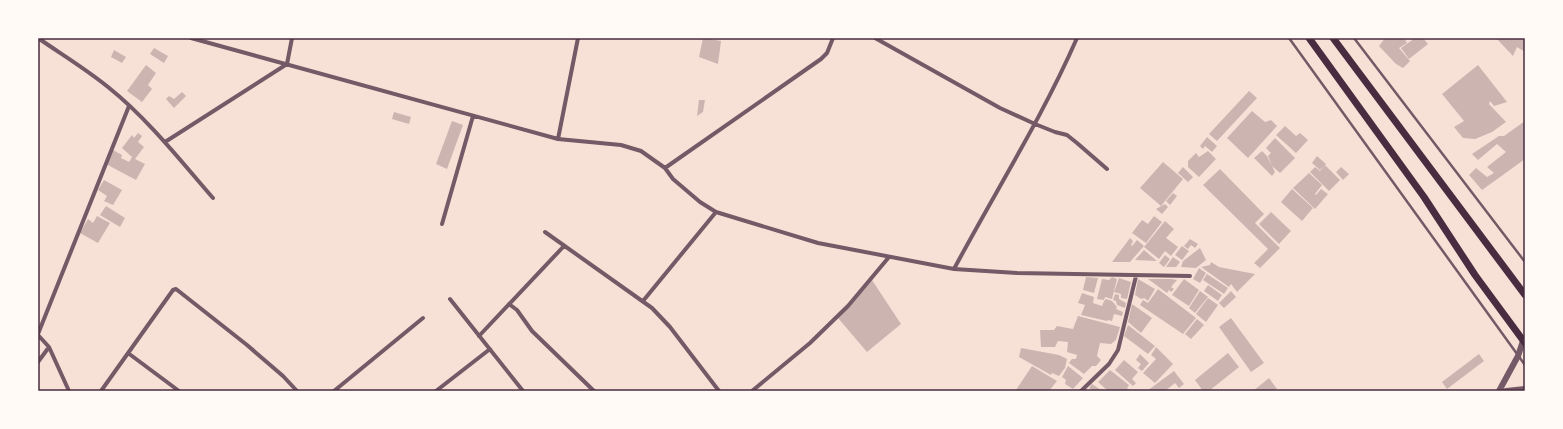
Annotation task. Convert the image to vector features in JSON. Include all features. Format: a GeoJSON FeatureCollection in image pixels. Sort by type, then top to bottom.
{"type":"FeatureCollection","features":[{"type":"Feature","properties":{"kind":"main road"},"geometry":{"type":"LineString","coordinates":[[1309,38],[1424,197],[1475,275],[1524,342]]}},
{"type":"Feature","properties":{"kind":"main road"},"geometry":{"type":"LineString","coordinates":[[1333,38],[1525,295]]}},
{"type":"Feature","properties":{"kind":"street"},"geometry":{"type":"LineString","coordinates":[[38,38],[108,87],[129,106],[165,142],[213,198]]}},
{"type":"Feature","properties":{"kind":"street"},"geometry":{"type":"LineString","coordinates":[[191,38],[558,139],[621,145],[640,151],[665,168],[673,180],[700,202],[716,212],[818,243],[954,269],[1017,274],[1190,276]]}},
{"type":"Feature","properties":{"kind":"street"},"geometry":{"type":"LineString","coordinates":[[165,142],[287,64],[292,38]]}},
{"type":"Feature","properties":{"kind":"street"},"geometry":{"type":"LineString","coordinates":[[558,139],[578,38]]}},
{"type":"Feature","properties":{"kind":"street"},"geometry":{"type":"LineString","coordinates":[[665,168],[828,53],[833,38]]}},
{"type":"Feature","properties":{"kind":"street"},"geometry":{"type":"LineString","coordinates":[[875,38],[1000,108],[1035,124],[1067,135],[1107,169]]}},
{"type":"Feature","properties":{"kind":"street"},"geometry":{"type":"LineString","coordinates":[[954,269],[1053,91],[1077,38]]}},
{"type":"Feature","properties":{"kind":"street"},"geometry":{"type":"LineString","coordinates":[[69,391],[49,347],[38,334],[129,106]]}},
{"type":"Feature","properties":{"kind":"street"},"geometry":{"type":"LineString","coordinates":[[442,224],[473,116]]}},
{"type":"Feature","properties":{"kind":"street"},"geometry":{"type":"LineString","coordinates":[[644,301],[716,212]]}},
{"type":"Feature","properties":{"kind":"street"},"geometry":{"type":"LineString","coordinates":[[545,232],[644,301],[670,327],[718,391]]}},
{"type":"Feature","properties":{"kind":"street"},"geometry":{"type":"LineString","coordinates":[[479,336],[564,246]]}},
{"type":"Feature","properties":{"kind":"street"},"geometry":{"type":"LineString","coordinates":[[754,391],[816,338],[848,306],[888,257]]}},
{"type":"Feature","properties":{"kind":"street"},"geometry":{"type":"LineString","coordinates":[[1081,391],[1109,364],[1118,350],[1136,276]]}},
{"type":"Feature","properties":{"kind":"street"},"geometry":{"type":"LineString","coordinates":[[101,391],[173,290],[176,289],[247,345],[283,376],[297,391]]}},
{"type":"Feature","properties":{"kind":"street"},"geometry":{"type":"LineString","coordinates":[[450,299],[523,391]]}},
{"type":"Feature","properties":{"kind":"street"},"geometry":{"type":"LineString","coordinates":[[509,304],[516,310],[532,331],[594,391]]}},
{"type":"Feature","properties":{"kind":"street"},"geometry":{"type":"LineString","coordinates":[[334,391],[423,318]]}},
{"type":"Feature","properties":{"kind":"street"},"geometry":{"type":"LineString","coordinates":[[1499,391],[1524,342]]}},
{"type":"Feature","properties":{"kind":"street"},"geometry":{"type":"LineString","coordinates":[[38,362],[49,347]]}},
{"type":"Feature","properties":{"kind":"street"},"geometry":{"type":"LineString","coordinates":[[436,391],[490,350]]}},
{"type":"Feature","properties":{"kind":"street"},"geometry":{"type":"LineString","coordinates":[[128,353],[179,391]]}},
{"type":"Feature","properties":{"kind":"street"},"geometry":{"type":"LineString","coordinates":[[1506,391],[1525,389]]}},
{"type":"Feature","properties":{"kind":"lane"},"geometry":{"type":"LineString","coordinates":[[1290,38],[1525,365]]}},
{"type":"Feature","properties":{"kind":"lane"},"geometry":{"type":"LineString","coordinates":[[1354,38],[1525,262]]}},
{"type":"Feature","properties":{"kind":"building"},"geometry":{"type":"Polygon","coordinates":[[[703,38],[721,41],[718,64],[699,57],[703,38]]]}},
{"type":"Feature","properties":{"kind":"building"},"geometry":{"type":"Polygon","coordinates":[[[1385,38],[1404,38],[1407,43],[1399,48],[1410,61],[1403,68],[1396,64],[1379,46],[1385,38]]]}},
{"type":"Feature","properties":{"kind":"building"},"geometry":{"type":"Polygon","coordinates":[[[1415,38],[1423,38],[1428,44],[1409,59],[1401,48],[1415,38]]]}},
{"type":"Feature","properties":{"kind":"building"},"geometry":{"type":"Polygon","coordinates":[[[1496,38],[1525,38],[1525,52],[1517,47],[1513,56],[1496,38]]]}},
{"type":"Feature","properties":{"kind":"building"},"geometry":{"type":"Polygon","coordinates":[[[154,48],[168,56],[164,63],[150,54],[154,48]]]}},
{"type":"Feature","properties":{"kind":"building"},"geometry":{"type":"Polygon","coordinates":[[[114,50],[126,57],[122,63],[111,57],[114,50]]]}},
{"type":"Feature","properties":{"kind":"building"},"geometry":{"type":"Polygon","coordinates":[[[146,65],[156,73],[148,85],[152,89],[142,102],[127,91],[146,65]]]}},
{"type":"Feature","properties":{"kind":"building"},"geometry":{"type":"Polygon","coordinates":[[[1478,65],[1507,102],[1494,106],[1490,101],[1489,104],[1506,122],[1492,132],[1475,139],[1463,138],[1454,127],[1464,121],[1442,94],[1478,65]]]}},
{"type":"Feature","properties":{"kind":"building"},"geometry":{"type":"Polygon","coordinates":[[[1249,91],[1257,98],[1217,141],[1209,134],[1249,91]]]}},
{"type":"Feature","properties":{"kind":"building"},"geometry":{"type":"Polygon","coordinates":[[[182,92],[186,96],[174,108],[166,99],[169,96],[174,99],[182,92]]]}},
{"type":"Feature","properties":{"kind":"building"},"geometry":{"type":"Polygon","coordinates":[[[699,100],[705,100],[703,112],[697,116],[699,100]]]}},
{"type":"Feature","properties":{"kind":"building"},"geometry":{"type":"Polygon","coordinates":[[[1252,111],[1265,122],[1271,120],[1277,126],[1248,158],[1227,138],[1252,111]]]}},
{"type":"Feature","properties":{"kind":"building"},"geometry":{"type":"Polygon","coordinates":[[[394,112],[411,117],[409,124],[392,119],[394,112]]]}},
{"type":"Feature","properties":{"kind":"building"},"geometry":{"type":"Polygon","coordinates":[[[452,121],[463,125],[447,169],[436,164],[452,121]]]}},
{"type":"Feature","properties":{"kind":"building"},"geometry":{"type":"Polygon","coordinates":[[[1525,121],[1525,159],[1482,190],[1469,175],[1476,168],[1487,177],[1494,173],[1487,167],[1506,152],[1497,144],[1478,160],[1472,154],[1499,136],[1504,136],[1525,121]]]}},
{"type":"Feature","properties":{"kind":"building"},"geometry":{"type":"Polygon","coordinates":[[[1285,126],[1296,136],[1300,133],[1308,140],[1296,153],[1276,135],[1285,126]]]}},
{"type":"Feature","properties":{"kind":"building"},"geometry":{"type":"Polygon","coordinates":[[[138,133],[142,136],[138,142],[144,147],[135,159],[145,164],[136,180],[106,164],[113,150],[122,155],[121,158],[129,162],[132,157],[122,148],[132,135],[134,138],[138,133]]]}},
{"type":"Feature","properties":{"kind":"building"},"geometry":{"type":"Polygon","coordinates":[[[1207,137],[1217,146],[1212,152],[1205,146],[1203,149],[1200,146],[1207,137]]]}},
{"type":"Feature","properties":{"kind":"building"},"geometry":{"type":"Polygon","coordinates":[[[1275,138],[1295,158],[1280,173],[1272,166],[1268,156],[1271,153],[1266,148],[1275,138]]]}},
{"type":"Feature","properties":{"kind":"building"},"geometry":{"type":"Polygon","coordinates":[[[1208,151],[1216,159],[1199,177],[1188,167],[1188,161],[1196,153],[1199,157],[1208,151]]]}},
{"type":"Feature","properties":{"kind":"building"},"geometry":{"type":"Polygon","coordinates":[[[1262,151],[1267,156],[1275,172],[1272,176],[1254,158],[1262,151]]]}},
{"type":"Feature","properties":{"kind":"building"},"geometry":{"type":"Polygon","coordinates":[[[1317,156],[1326,164],[1320,170],[1312,163],[1317,156]]]}},
{"type":"Feature","properties":{"kind":"building"},"geometry":{"type":"Polygon","coordinates":[[[1163,162],[1183,179],[1161,206],[1140,188],[1163,162]]]}},
{"type":"Feature","properties":{"kind":"building"},"geometry":{"type":"Polygon","coordinates":[[[1325,165],[1340,180],[1329,191],[1310,172],[1315,167],[1320,171],[1325,165]]]}},
{"type":"Feature","properties":{"kind":"building"},"geometry":{"type":"Polygon","coordinates":[[[1183,167],[1193,177],[1188,182],[1178,173],[1183,167]]]}},
{"type":"Feature","properties":{"kind":"building"},"geometry":{"type":"Polygon","coordinates":[[[1341,167],[1349,174],[1343,180],[1336,172],[1341,167]]]}},
{"type":"Feature","properties":{"kind":"building"},"geometry":{"type":"Polygon","coordinates":[[[1220,169],[1264,214],[1255,223],[1280,248],[1260,268],[1254,263],[1268,249],[1203,185],[1220,169]]]}},
{"type":"Feature","properties":{"kind":"building"},"geometry":{"type":"Polygon","coordinates":[[[1309,173],[1322,185],[1315,194],[1316,195],[1321,189],[1328,194],[1315,209],[1293,188],[1309,173]]]}},
{"type":"Feature","properties":{"kind":"building"},"geometry":{"type":"Polygon","coordinates":[[[104,180],[122,190],[113,205],[104,201],[107,196],[98,190],[104,180]]]}},
{"type":"Feature","properties":{"kind":"building"},"geometry":{"type":"Polygon","coordinates":[[[1292,189],[1313,208],[1302,221],[1281,202],[1292,189]]]}},
{"type":"Feature","properties":{"kind":"building"},"geometry":{"type":"Polygon","coordinates":[[[1173,193],[1177,196],[1170,205],[1166,201],[1173,193]]]}},
{"type":"Feature","properties":{"kind":"building"},"geometry":{"type":"Polygon","coordinates":[[[1165,204],[1168,207],[1162,214],[1156,209],[1165,204]]]}},
{"type":"Feature","properties":{"kind":"building"},"geometry":{"type":"Polygon","coordinates":[[[106,206],[125,218],[120,227],[100,215],[106,206]]]}},
{"type":"Feature","properties":{"kind":"building"},"geometry":{"type":"Polygon","coordinates":[[[1271,212],[1291,231],[1279,244],[1259,224],[1271,212]]]}},
{"type":"Feature","properties":{"kind":"building"},"geometry":{"type":"Polygon","coordinates":[[[97,216],[110,223],[98,243],[80,233],[88,219],[93,223],[97,216]]]}},
{"type":"Feature","properties":{"kind":"building"},"geometry":{"type":"Polygon","coordinates":[[[1154,216],[1162,222],[1146,243],[1132,233],[1142,220],[1148,224],[1154,216]]]}},
{"type":"Feature","properties":{"kind":"building"},"geometry":{"type":"Polygon","coordinates":[[[1165,221],[1174,229],[1166,238],[1178,247],[1171,256],[1165,251],[1159,259],[1144,247],[1165,221]]]}},
{"type":"Feature","properties":{"kind":"building"},"geometry":{"type":"Polygon","coordinates":[[[1130,238],[1133,241],[1132,246],[1137,240],[1144,246],[1130,262],[1112,262],[1130,238]]]}},
{"type":"Feature","properties":{"kind":"building"},"geometry":{"type":"Polygon","coordinates":[[[1190,239],[1198,244],[1195,248],[1191,245],[1188,249],[1184,246],[1190,239]]]}},
{"type":"Feature","properties":{"kind":"building"},"geometry":{"type":"Polygon","coordinates":[[[1182,246],[1189,251],[1182,260],[1175,255],[1182,246]]]}},
{"type":"Feature","properties":{"kind":"building"},"geometry":{"type":"Polygon","coordinates":[[[1200,248],[1206,260],[1196,268],[1181,267],[1183,261],[1200,248]]]}},
{"type":"Feature","properties":{"kind":"building"},"geometry":{"type":"Polygon","coordinates":[[[1144,250],[1157,261],[1135,260],[1144,250]]]}},
{"type":"Feature","properties":{"kind":"building"},"geometry":{"type":"Polygon","coordinates":[[[1165,255],[1170,259],[1164,267],[1159,263],[1165,255]]]}},
{"type":"Feature","properties":{"kind":"building"},"geometry":{"type":"Polygon","coordinates":[[[1173,257],[1180,262],[1176,267],[1166,267],[1173,257]]]}},
{"type":"Feature","properties":{"kind":"building"},"geometry":{"type":"Polygon","coordinates":[[[1211,262],[1219,267],[1255,274],[1237,292],[1231,284],[1229,287],[1201,267],[1210,265],[1211,262]]]}},
{"type":"Feature","properties":{"kind":"building"},"geometry":{"type":"Polygon","coordinates":[[[1199,268],[1206,273],[1200,283],[1193,279],[1199,268]]]}},
{"type":"Feature","properties":{"kind":"building"},"geometry":{"type":"Polygon","coordinates":[[[1207,274],[1228,288],[1224,294],[1203,280],[1207,274]]]}},
{"type":"Feature","properties":{"kind":"building"},"geometry":{"type":"Polygon","coordinates":[[[1086,277],[1098,278],[1094,293],[1083,290],[1086,277]]]}},
{"type":"Feature","properties":{"kind":"building"},"geometry":{"type":"Polygon","coordinates":[[[1112,277],[1117,279],[1112,299],[1105,297],[1104,300],[1097,299],[1102,279],[1109,280],[1112,277]]]}},
{"type":"Feature","properties":{"kind":"building"},"geometry":{"type":"Polygon","coordinates":[[[1119,278],[1131,282],[1127,299],[1121,298],[1121,294],[1114,292],[1119,278]]]}},
{"type":"Feature","properties":{"kind":"building"},"geometry":{"type":"Polygon","coordinates":[[[1138,279],[1155,289],[1148,301],[1135,295],[1138,279]]]}},
{"type":"Feature","properties":{"kind":"building"},"geometry":{"type":"Polygon","coordinates":[[[1148,279],[1177,280],[1171,287],[1174,289],[1171,292],[1169,290],[1167,293],[1148,279]]]}},
{"type":"Feature","properties":{"kind":"building"},"geometry":{"type":"Polygon","coordinates":[[[1184,279],[1199,290],[1189,306],[1172,295],[1184,279]]]}},
{"type":"Feature","properties":{"kind":"building"},"geometry":{"type":"Polygon","coordinates":[[[872,280],[901,324],[867,352],[838,318],[872,280]]]}},
{"type":"Feature","properties":{"kind":"building"},"geometry":{"type":"Polygon","coordinates":[[[1208,285],[1222,295],[1218,301],[1204,291],[1208,285]]]}},
{"type":"Feature","properties":{"kind":"building"},"geometry":{"type":"Polygon","coordinates":[[[1158,289],[1196,318],[1183,334],[1140,305],[1143,300],[1148,303],[1158,289]]]}},
{"type":"Feature","properties":{"kind":"building"},"geometry":{"type":"Polygon","coordinates":[[[1200,291],[1208,297],[1195,313],[1189,308],[1200,291]]]}},
{"type":"Feature","properties":{"kind":"building"},"geometry":{"type":"Polygon","coordinates":[[[1231,291],[1236,297],[1224,308],[1219,303],[1231,291]]]}},
{"type":"Feature","properties":{"kind":"building"},"geometry":{"type":"Polygon","coordinates":[[[1082,293],[1094,297],[1093,303],[1102,306],[1106,299],[1112,301],[1117,307],[1116,309],[1123,312],[1122,316],[1114,314],[1112,321],[1107,321],[1081,315],[1085,305],[1078,303],[1082,293]]]}},
{"type":"Feature","properties":{"kind":"building"},"geometry":{"type":"Polygon","coordinates":[[[1115,294],[1119,295],[1119,299],[1126,303],[1125,308],[1117,305],[1116,301],[1113,300],[1115,294]]]}},
{"type":"Feature","properties":{"kind":"building"},"geometry":{"type":"Polygon","coordinates":[[[1208,298],[1218,305],[1206,322],[1196,314],[1208,298]]]}},
{"type":"Feature","properties":{"kind":"building"},"geometry":{"type":"Polygon","coordinates":[[[1132,304],[1152,318],[1141,333],[1128,322],[1132,304]]]}},
{"type":"Feature","properties":{"kind":"building"},"geometry":{"type":"Polygon","coordinates":[[[1078,316],[1120,327],[1116,340],[1111,344],[1100,343],[1097,356],[1101,360],[1096,366],[1092,366],[1084,374],[1069,363],[1072,359],[1076,359],[1077,355],[1067,352],[1068,342],[1058,341],[1055,347],[1041,347],[1040,330],[1054,330],[1057,326],[1073,329],[1078,316]]]}},
{"type":"Feature","properties":{"kind":"building"},"geometry":{"type":"Polygon","coordinates":[[[1231,318],[1264,363],[1251,372],[1219,327],[1231,318]]]}},
{"type":"Feature","properties":{"kind":"building"},"geometry":{"type":"Polygon","coordinates":[[[1197,319],[1204,325],[1191,339],[1185,334],[1197,319]]]}},
{"type":"Feature","properties":{"kind":"building"},"geometry":{"type":"Polygon","coordinates":[[[1128,325],[1155,346],[1148,354],[1124,336],[1128,325]]]}},
{"type":"Feature","properties":{"kind":"building"},"geometry":{"type":"Polygon","coordinates":[[[1156,347],[1173,364],[1155,383],[1143,373],[1156,359],[1151,355],[1156,347]]]}},
{"type":"Feature","properties":{"kind":"building"},"geometry":{"type":"Polygon","coordinates":[[[1021,348],[1059,355],[1067,359],[1065,368],[1059,376],[1052,373],[1051,375],[1019,357],[1021,348]]]}},
{"type":"Feature","properties":{"kind":"building"},"geometry":{"type":"Polygon","coordinates":[[[1228,353],[1239,367],[1209,391],[1203,391],[1195,380],[1228,353]]]}},
{"type":"Feature","properties":{"kind":"building"},"geometry":{"type":"Polygon","coordinates":[[[1140,354],[1149,363],[1142,371],[1138,368],[1141,364],[1136,360],[1140,354]]]}},
{"type":"Feature","properties":{"kind":"building"},"geometry":{"type":"Polygon","coordinates":[[[1479,354],[1484,361],[1447,389],[1442,382],[1479,354]]]}},
{"type":"Feature","properties":{"kind":"building"},"geometry":{"type":"Polygon","coordinates":[[[1124,360],[1138,372],[1132,379],[1136,383],[1133,386],[1115,370],[1124,360]]]}},
{"type":"Feature","properties":{"kind":"building"},"geometry":{"type":"Polygon","coordinates":[[[1032,366],[1057,381],[1049,391],[1016,390],[1032,366]]]}},
{"type":"Feature","properties":{"kind":"building"},"geometry":{"type":"Polygon","coordinates":[[[1068,366],[1083,378],[1073,389],[1065,384],[1066,380],[1062,377],[1068,366]]]}},
{"type":"Feature","properties":{"kind":"building"},"geometry":{"type":"Polygon","coordinates":[[[1110,370],[1129,385],[1127,388],[1131,391],[1108,391],[1098,382],[1110,370]]]}},
{"type":"Feature","properties":{"kind":"building"},"geometry":{"type":"Polygon","coordinates":[[[1174,371],[1184,384],[1179,388],[1175,383],[1165,391],[1147,391],[1174,371]]]}},
{"type":"Feature","properties":{"kind":"building"},"geometry":{"type":"Polygon","coordinates":[[[1269,378],[1277,389],[1274,391],[1253,391],[1269,378]]]}},
{"type":"Feature","properties":{"kind":"building"},"geometry":{"type":"Polygon","coordinates":[[[1092,384],[1105,391],[1094,391],[1089,388],[1092,384]]]}}]}
